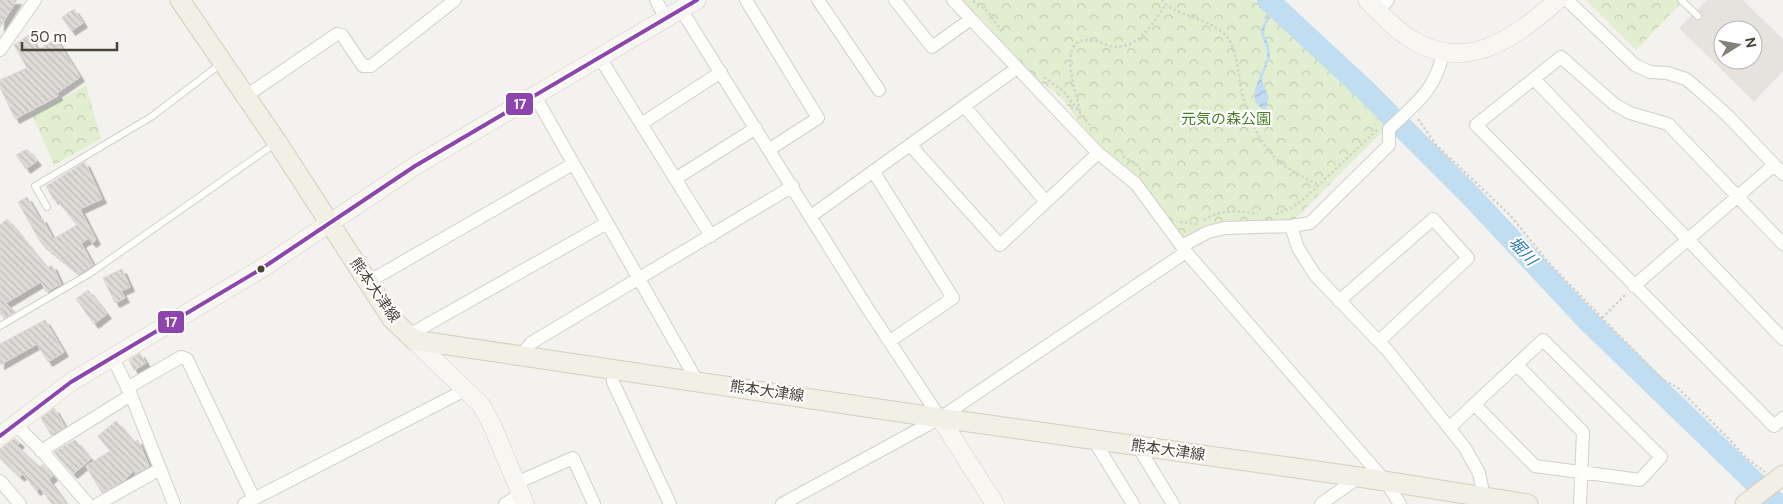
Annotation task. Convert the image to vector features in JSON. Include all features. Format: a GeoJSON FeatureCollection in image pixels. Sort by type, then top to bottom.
{"type":"FeatureCollection","features":[{"type":"Feature","properties":{"kind":"main road","name":"熊本大津線"},"geometry":{"type":"LineString","coordinates":[[180,0],[277,142],[392,319],[411,337],[940,418],[1359,476],[1456,498],[1484,497],[1528,504]]}},
{"type":"Feature","properties":{"kind":"main road"},"geometry":{"type":"LineString","coordinates":[[1749,501],[1776,476]]}},
{"type":"Feature","properties":{"kind":"street"},"geometry":{"type":"LineString","coordinates":[[0,50],[35,0]]}},
{"type":"Feature","properties":{"kind":"street"},"geometry":{"type":"LineString","coordinates":[[246,96],[337,34],[342,35],[363,66],[371,66],[455,0]]}},
{"type":"Feature","properties":{"kind":"street"},"geometry":{"type":"LineString","coordinates":[[656,0],[666,19]]}},
{"type":"Feature","properties":{"kind":"street"},"geometry":{"type":"LineString","coordinates":[[0,436],[71,382],[261,269],[415,166],[697,0]]}},
{"type":"Feature","properties":{"kind":"street"},"geometry":{"type":"LineString","coordinates":[[746,0],[818,118],[770,149]]}},
{"type":"Feature","properties":{"kind":"street"},"geometry":{"type":"LineString","coordinates":[[818,0],[879,90]]}},
{"type":"Feature","properties":{"kind":"street"},"geometry":{"type":"LineString","coordinates":[[895,0],[932,47],[971,19]]}},
{"type":"Feature","properties":{"kind":"street"},"geometry":{"type":"LineString","coordinates":[[954,0],[1098,154],[1136,184],[1184,249],[1386,482],[1400,504]]}},
{"type":"Feature","properties":{"kind":"street"},"geometry":{"type":"LineString","coordinates":[[1378,4],[1406,36],[1443,54],[1469,52],[1498,44],[1526,27],[1558,0]]}},
{"type":"Feature","properties":{"kind":"street"},"geometry":{"type":"LineString","coordinates":[[1567,0],[1635,65],[1650,72],[1667,74],[1686,80],[1698,88],[1728,116],[1778,169],[1738,195],[1634,286]]}},
{"type":"Feature","properties":{"kind":"street"},"geometry":{"type":"LineString","coordinates":[[682,10],[890,342],[995,504]]}},
{"type":"Feature","properties":{"kind":"street"},"geometry":{"type":"LineString","coordinates":[[782,504],[940,418],[1208,232],[1225,228],[1291,226],[1310,223],[1389,145],[1389,128],[1427,92],[1439,71],[1443,54]]}},
{"type":"Feature","properties":{"kind":"street"},"geometry":{"type":"LineString","coordinates":[[1783,244],[1668,124],[1630,113],[1614,104],[1561,57],[1476,125],[1774,426],[1783,418]]}},
{"type":"Feature","properties":{"kind":"street"},"geometry":{"type":"LineString","coordinates":[[600,58],[711,236]]}},
{"type":"Feature","properties":{"kind":"street"},"geometry":{"type":"LineString","coordinates":[[811,216],[1017,68]]}},
{"type":"Feature","properties":{"kind":"street"},"geometry":{"type":"LineString","coordinates":[[641,124],[721,72]]}},
{"type":"Feature","properties":{"kind":"street"},"geometry":{"type":"LineString","coordinates":[[1534,79],[1783,340]]}},
{"type":"Feature","properties":{"kind":"street"},"geometry":{"type":"LineString","coordinates":[[535,96],[696,381]]}},
{"type":"Feature","properties":{"kind":"street"},"geometry":{"type":"LineString","coordinates":[[964,106],[1046,202]]}},
{"type":"Feature","properties":{"kind":"street"},"geometry":{"type":"LineString","coordinates":[[675,178],[756,128]]}},
{"type":"Feature","properties":{"kind":"street"},"geometry":{"type":"LineString","coordinates":[[910,145],[1000,245],[1098,154]]}},
{"type":"Feature","properties":{"kind":"street"},"geometry":{"type":"LineString","coordinates":[[368,282],[573,164]]}},
{"type":"Feature","properties":{"kind":"street"},"geometry":{"type":"LineString","coordinates":[[873,171],[953,298],[890,342]]}},
{"type":"Feature","properties":{"kind":"street"},"geometry":{"type":"LineString","coordinates":[[521,355],[531,342],[793,186]]}},
{"type":"Feature","properties":{"kind":"street"},"geometry":{"type":"LineString","coordinates":[[1339,302],[1433,219],[1468,258],[1379,341]]}},
{"type":"Feature","properties":{"kind":"street"},"geometry":{"type":"LineString","coordinates":[[520,494],[492,425],[481,405],[467,389],[411,337],[607,223]]}},
{"type":"Feature","properties":{"kind":"street"},"geometry":{"type":"LineString","coordinates":[[1291,226],[1298,248],[1314,275],[1379,341],[1465,448],[1479,473],[1484,497]]}},
{"type":"Feature","properties":{"kind":"street"},"geometry":{"type":"LineString","coordinates":[[1449,428],[1474,404],[1517,365],[1543,340],[1661,457],[1640,480],[1535,466],[1474,404]]}},
{"type":"Feature","properties":{"kind":"street"},"geometry":{"type":"LineString","coordinates":[[112,356],[129,391],[174,504]]}},
{"type":"Feature","properties":{"kind":"street"},"geometry":{"type":"LineString","coordinates":[[41,451],[181,357],[187,359],[249,501],[467,389]]}},
{"type":"Feature","properties":{"kind":"street"},"geometry":{"type":"LineString","coordinates":[[1517,365],[1583,432],[1583,472],[1580,504]]}},
{"type":"Feature","properties":{"kind":"street"},"geometry":{"type":"LineString","coordinates":[[613,369],[613,382],[670,504]]}},
{"type":"Feature","properties":{"kind":"street"},"geometry":{"type":"LineString","coordinates":[[14,424],[88,504]]}},
{"type":"Feature","properties":{"kind":"street"},"geometry":{"type":"LineString","coordinates":[[1093,439],[1133,504]]}},
{"type":"Feature","properties":{"kind":"street"},"geometry":{"type":"LineString","coordinates":[[1137,446],[1173,504]]}},
{"type":"Feature","properties":{"kind":"street"},"geometry":{"type":"LineString","coordinates":[[505,504],[573,458],[594,504]]}},
{"type":"Feature","properties":{"kind":"street"},"geometry":{"type":"LineString","coordinates":[[98,504],[160,469]]}},
{"type":"Feature","properties":{"kind":"street"},"geometry":{"type":"LineString","coordinates":[[1321,504],[1359,476]]}},
{"type":"Feature","properties":{"kind":"street"},"geometry":{"type":"LineString","coordinates":[[0,481],[20,504]]}},
{"type":"Feature","properties":{"kind":"lane"},"geometry":{"type":"LineString","coordinates":[[1680,0],[1698,16]]}},
{"type":"Feature","properties":{"kind":"lane"},"geometry":{"type":"LineString","coordinates":[[47,207],[35,186],[151,117],[223,62]]}},
{"type":"Feature","properties":{"kind":"lane"},"geometry":{"type":"LineString","coordinates":[[0,326],[89,274],[277,142]]}},
{"type":"Feature","properties":{"kind":"path"},"geometry":{"type":"LineString","coordinates":[[971,0],[987,11],[1008,39]]}},
{"type":"Feature","properties":{"kind":"path"},"geometry":{"type":"LineString","coordinates":[[1162,0],[1166,6],[1198,18],[1226,36],[1237,64],[1245,108],[1258,134],[1282,163],[1318,185]]}},
{"type":"Feature","properties":{"kind":"path"},"geometry":{"type":"LineString","coordinates":[[1080,113],[1071,75],[1070,60],[1072,48],[1079,42],[1088,40],[1109,47],[1134,42],[1166,6]]}},
{"type":"Feature","properties":{"kind":"path"},"geometry":{"type":"LineString","coordinates":[[1042,76],[1063,91],[1094,130]]}},
{"type":"Feature","properties":{"kind":"path"},"geometry":{"type":"LineString","coordinates":[[1417,118],[1436,145],[1508,214],[1549,263],[1662,378],[1685,395],[1756,468],[1776,476]]}},
{"type":"Feature","properties":{"kind":"path"},"geometry":{"type":"LineString","coordinates":[[1268,214],[1277,214],[1291,208],[1383,125],[1389,128]]}},
{"type":"Feature","properties":{"kind":"path"},"geometry":{"type":"LineString","coordinates":[[1115,151],[1137,165],[1149,180]]}},
{"type":"Feature","properties":{"kind":"path"},"geometry":{"type":"LineString","coordinates":[[1176,221],[1197,224],[1223,211],[1241,210],[1260,214]]}},
{"type":"Feature","properties":{"kind":"path"},"geometry":{"type":"LineString","coordinates":[[1602,318],[1634,286]]}},
{"type":"Feature","properties":{"kind":"green space","name":"元気の森公園"},"geometry":{"type":"Polygon","coordinates":[[[957,0],[1254,0],[1389,125],[1290,224],[1225,225],[1184,243],[1096,145],[1061,97],[1019,66],[984,21],[957,0]]]}},
{"type":"Feature","properties":{"kind":"green space"},"geometry":{"type":"Polygon","coordinates":[[[1586,0],[1684,0],[1636,50],[1586,0]]]}},
{"type":"Feature","properties":{"kind":"green space"},"geometry":{"type":"Polygon","coordinates":[[[86,85],[101,139],[54,165],[33,116],[86,85]]]}},
{"type":"Feature","properties":{"kind":"shaded area"},"geometry":{"type":"Polygon","coordinates":[[[1707,0],[1743,0],[1783,39],[1783,71],[1754,102],[1722,70],[1763,70],[1763,20],[1713,20],[1713,62],[1679,28],[1707,0]]]}},
{"type":"Feature","properties":{"kind":"water"},"geometry":{"type":"Polygon","coordinates":[[[1269,14],[1271,16],[1264,33],[1270,57],[1262,81],[1269,97],[1266,108],[1271,110],[1268,111],[1259,106],[1255,100],[1255,93],[1266,61],[1266,48],[1261,32],[1269,14]]]}},
{"type":"Feature","properties":{"kind":"building"},"geometry":{"type":"Polygon","coordinates":[[[0,0],[17,0],[0,27],[0,0]]]}},
{"type":"Feature","properties":{"kind":"building"},"geometry":{"type":"Polygon","coordinates":[[[74,9],[83,23],[71,31],[62,17],[74,9]]]}},
{"type":"Feature","properties":{"kind":"building"},"geometry":{"type":"Polygon","coordinates":[[[29,35],[38,50],[56,39],[80,77],[57,93],[58,96],[15,119],[0,87],[0,80],[27,68],[14,45],[29,35]]]}},
{"type":"Feature","properties":{"kind":"building"},"geometry":{"type":"Polygon","coordinates":[[[27,149],[37,161],[26,169],[16,155],[27,149]]]}},
{"type":"Feature","properties":{"kind":"building"},"geometry":{"type":"Polygon","coordinates":[[[85,162],[102,199],[80,209],[96,240],[92,243],[88,239],[81,243],[93,265],[79,274],[41,243],[18,202],[27,197],[40,219],[42,218],[53,239],[77,225],[56,199],[54,200],[46,186],[85,162]]]}},
{"type":"Feature","properties":{"kind":"building"},"geometry":{"type":"Polygon","coordinates":[[[7,219],[47,268],[52,265],[61,284],[46,292],[41,282],[6,303],[15,312],[4,318],[0,314],[0,225],[7,219]]]}},
{"type":"Feature","properties":{"kind":"building"},"geometry":{"type":"Polygon","coordinates":[[[122,269],[130,287],[121,291],[125,298],[115,303],[103,278],[122,269]]]}},
{"type":"Feature","properties":{"kind":"building"},"geometry":{"type":"Polygon","coordinates":[[[88,290],[107,314],[94,324],[76,299],[88,290]]]}},
{"type":"Feature","properties":{"kind":"building"},"geometry":{"type":"Polygon","coordinates":[[[45,320],[64,352],[48,362],[37,344],[0,365],[0,344],[45,320]]]}},
{"type":"Feature","properties":{"kind":"building"},"geometry":{"type":"Polygon","coordinates":[[[140,353],[146,363],[134,370],[129,360],[140,353]]]}},
{"type":"Feature","properties":{"kind":"building"},"geometry":{"type":"Polygon","coordinates":[[[54,408],[65,427],[51,435],[41,418],[54,408]]]}},
{"type":"Feature","properties":{"kind":"building"},"geometry":{"type":"Polygon","coordinates":[[[116,421],[134,442],[138,440],[149,466],[135,474],[134,471],[124,480],[102,493],[86,466],[110,451],[98,436],[116,421]]]}},
{"type":"Feature","properties":{"kind":"building"},"geometry":{"type":"Polygon","coordinates":[[[15,438],[20,443],[17,446],[40,467],[43,464],[53,476],[49,480],[66,504],[52,504],[40,488],[36,491],[23,474],[20,477],[0,458],[0,449],[15,438]]]}},
{"type":"Feature","properties":{"kind":"building"},"geometry":{"type":"Polygon","coordinates":[[[75,440],[91,459],[73,474],[54,452],[75,440]]]}},
{"type":"Feature","properties":{"kind":"waterway","name":"堀川"},"geometry":{"type":"LineString","coordinates":[[1268,0],[1364,89],[1469,194],[1586,319],[1777,504]]}},
{"type":"Feature","properties":{"kind":"transit line","name":"17"},"geometry":{"type":"LineString","coordinates":[[0,436],[71,382],[261,269],[415,166],[697,0]]}}]}
